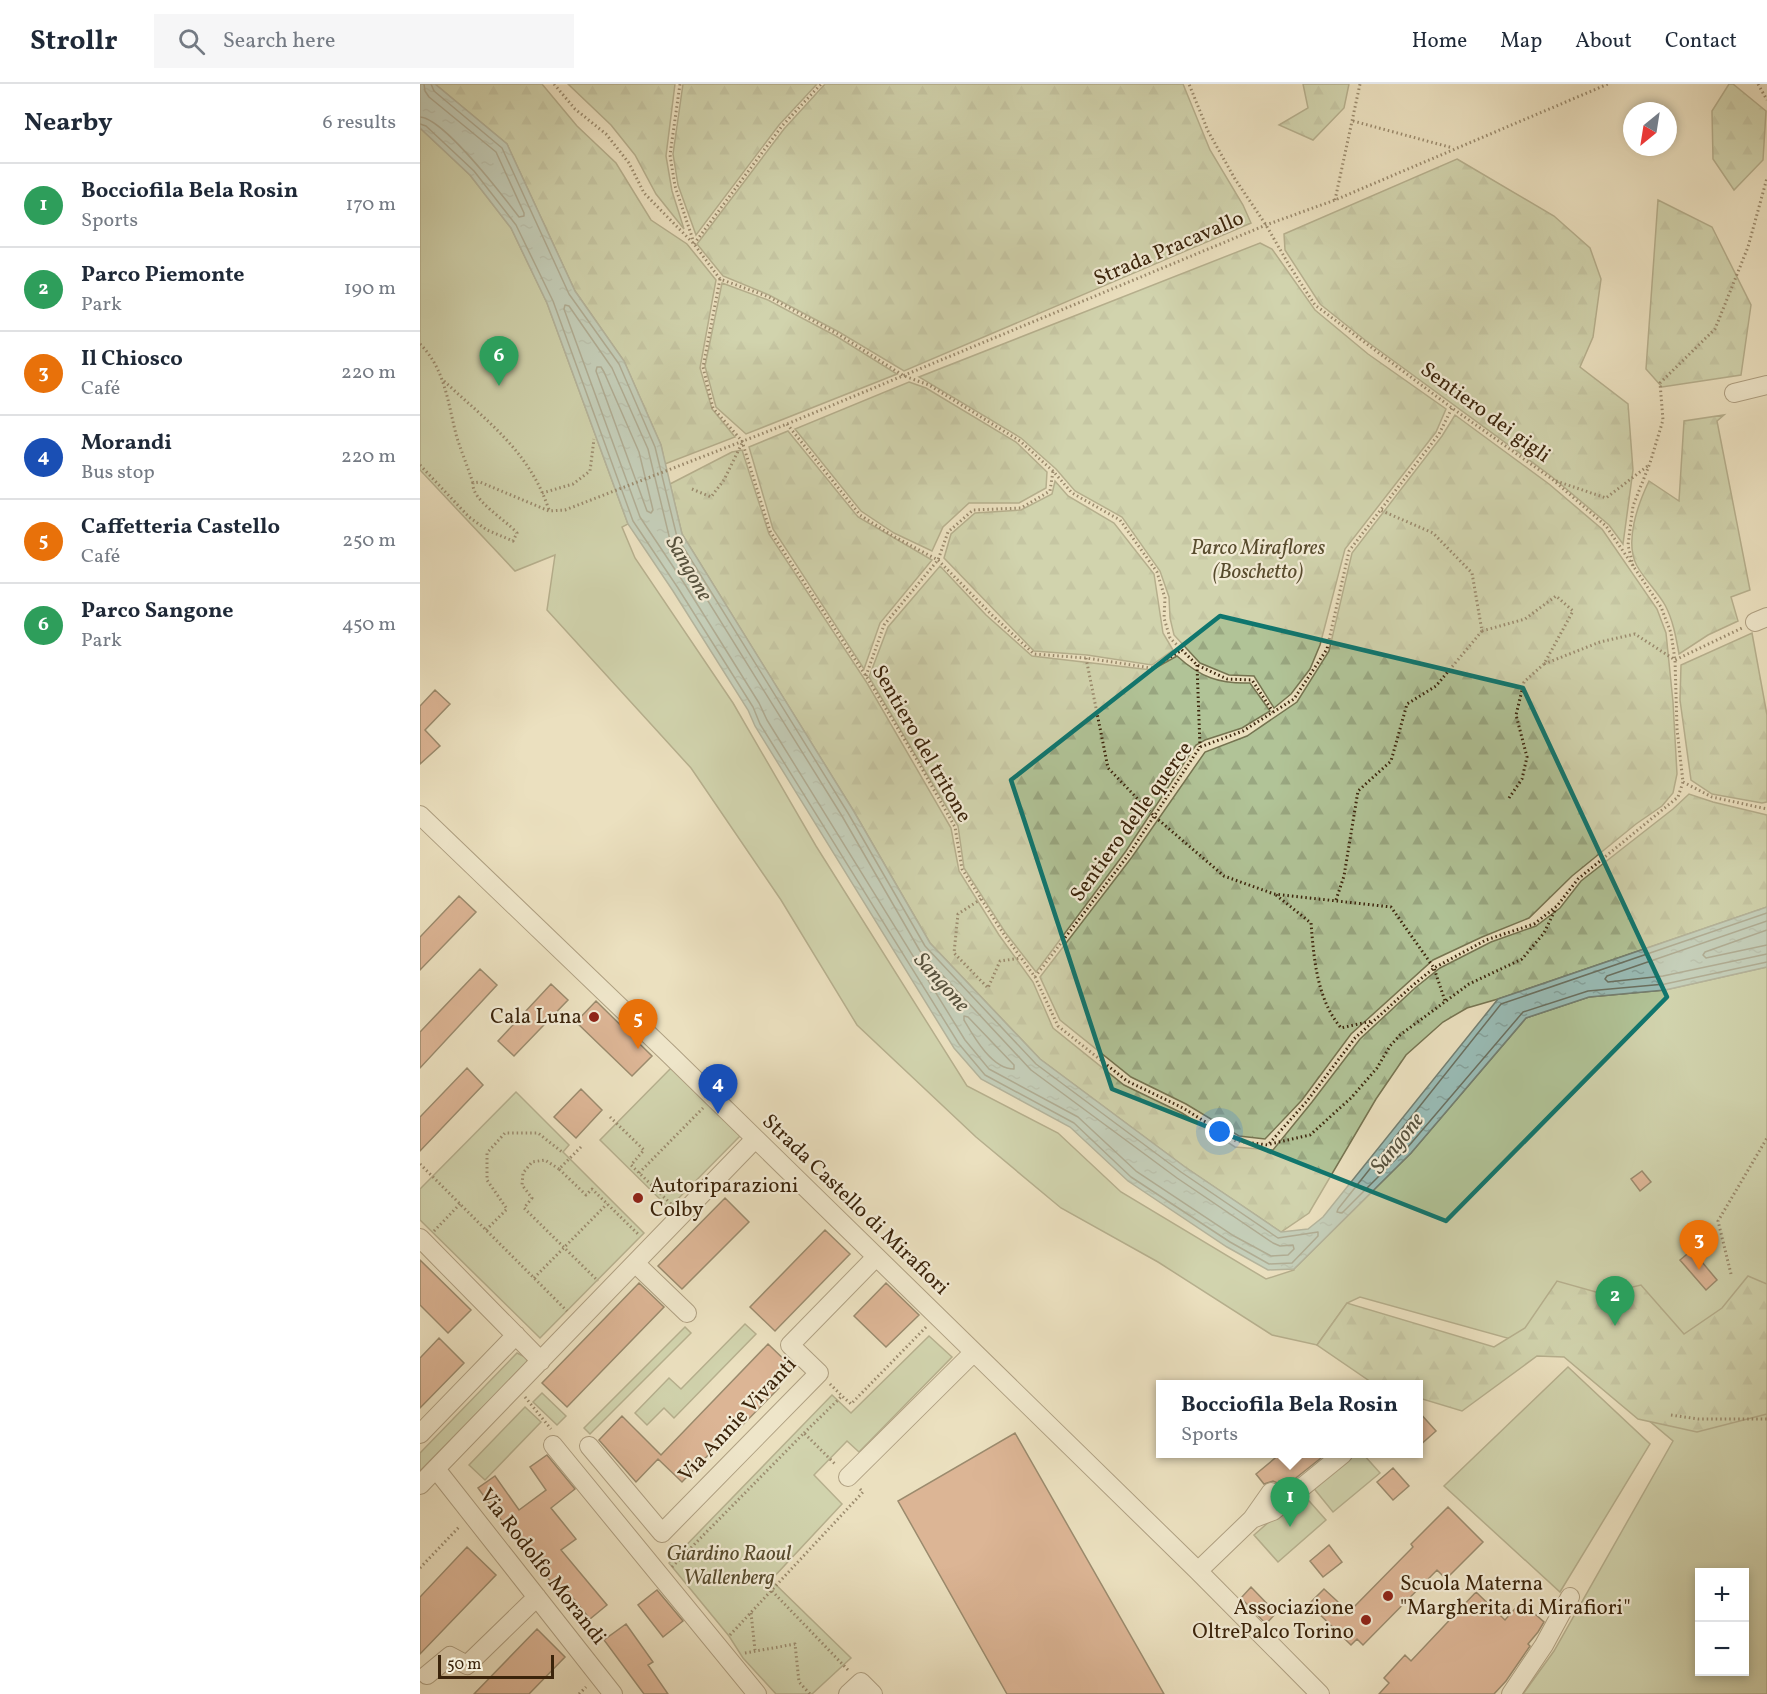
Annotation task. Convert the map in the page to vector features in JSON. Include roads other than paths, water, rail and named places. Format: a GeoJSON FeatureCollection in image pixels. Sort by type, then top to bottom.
{"type":"FeatureCollection","features":[{"type":"Feature","properties":{"kind":"street"},"geometry":{"type":"LineString","coordinates":[[1734,393],[1767,385]]}},
{"type":"Feature","properties":{"kind":"street","name":"Strada Castello di Mirafiori"},"geometry":{"type":"LineString","coordinates":[[420,815],[755,1138],[1198,1571],[1320,1694]]}},
{"type":"Feature","properties":{"kind":"street"},"geometry":{"type":"LineString","coordinates":[[420,1485],[755,1138]]}},
{"type":"Feature","properties":{"kind":"street"},"geometry":{"type":"LineString","coordinates":[[422,1240],[541,1361]]}},
{"type":"Feature","properties":{"kind":"street","name":"Via Annie Vivanti"},"geometry":{"type":"LineString","coordinates":[[589,1446],[662,1533],[819,1373],[790,1346],[876,1257]]}},
{"type":"Feature","properties":{"kind":"street"},"geometry":{"type":"LineString","coordinates":[[635,1263],[687,1313]]}},
{"type":"Feature","properties":{"kind":"street"},"geometry":{"type":"LineString","coordinates":[[420,1434],[516,1335]]}},
{"type":"Feature","properties":{"kind":"street"},"geometry":{"type":"LineString","coordinates":[[848,1477],[974,1352]]}},
{"type":"Feature","properties":{"kind":"street"},"geometry":{"type":"LineString","coordinates":[[553,1445],[757,1694]]}},
{"type":"Feature","properties":{"kind":"street"},"geometry":{"type":"LineString","coordinates":[[1252,1519],[1273,1511],[1338,1458]]}},
{"type":"Feature","properties":{"kind":"street","name":"Via Rodolfo Morandi"},"geometry":{"type":"LineString","coordinates":[[436,1468],[613,1694]]}},
{"type":"Feature","properties":{"kind":"street"},"geometry":{"type":"LineString","coordinates":[[1198,1571],[1252,1519],[1271,1492]]}},
{"type":"Feature","properties":{"kind":"street"},"geometry":{"type":"LineString","coordinates":[[428,1675],[450,1656],[467,1665],[537,1597]]}},
{"type":"Feature","properties":{"kind":"street"},"geometry":{"type":"LineString","coordinates":[[1512,1694],[1544,1645],[1570,1597]]}},
{"type":"Feature","properties":{"kind":"water","name":"Sangone"},"geometry":{"type":"Polygon","coordinates":[[[420,84],[435,84],[507,144],[575,291],[624,361],[661,445],[682,534],[853,810],[930,943],[1040,1059],[1185,1167],[1281,1232],[1308,1229],[1323,1217],[1498,999],[1767,907],[1767,967],[1665,990],[1589,997],[1526,1018],[1411,1153],[1294,1269],[1268,1270],[1227,1247],[1128,1181],[1070,1127],[981,1079],[954,1048],[755,726],[748,710],[628,524],[547,303],[511,228],[470,175],[420,128],[420,84]]]}},
{"type":"Feature","properties":{"kind":"place","name":"Parco Sangone"},"geometry":{"type":"Point","coordinates":[499,386]}},
{"type":"Feature","properties":{"kind":"place","name":"Cala Luna"},"geometry":{"type":"Point","coordinates":[594,1017]}},
{"type":"Feature","properties":{"kind":"place","name":"Caffetteria Castello"},"geometry":{"type":"Point","coordinates":[638,1049]}},
{"type":"Feature","properties":{"kind":"place","name":"Morandi"},"geometry":{"type":"Point","coordinates":[718,1114]}},
{"type":"Feature","properties":{"kind":"place","name":"Autoriparazioni Colby"},"geometry":{"type":"Point","coordinates":[638,1198]}},
{"type":"Feature","properties":{"kind":"place","name":"Il Chiosco"},"geometry":{"type":"Point","coordinates":[1699,1270]}},
{"type":"Feature","properties":{"kind":"place","name":"Parco Piemonte"},"geometry":{"type":"Point","coordinates":[1615,1326]}},
{"type":"Feature","properties":{"kind":"place","name":"Bocciofila Bela Rosin"},"geometry":{"type":"Point","coordinates":[1290,1527]}},
{"type":"Feature","properties":{"kind":"place","name":"Scuola Materna \"Margherita di Mirafiori\""},"geometry":{"type":"Point","coordinates":[1388,1596]}},
{"type":"Feature","properties":{"kind":"place","name":"Associazione OltrePalco Torino"},"geometry":{"type":"Point","coordinates":[1366,1620]}},
{"type":"Feature","properties":{"kind":"park label","name":"Parco Miraflores (Boschetto)"},"geometry":{"type":"Point","coordinates":[1258,560]}},
{"type":"Feature","properties":{"kind":"park label","name":"Giardino Raoul Wallenberg"},"geometry":{"type":"Point","coordinates":[729,1566]}}]}
